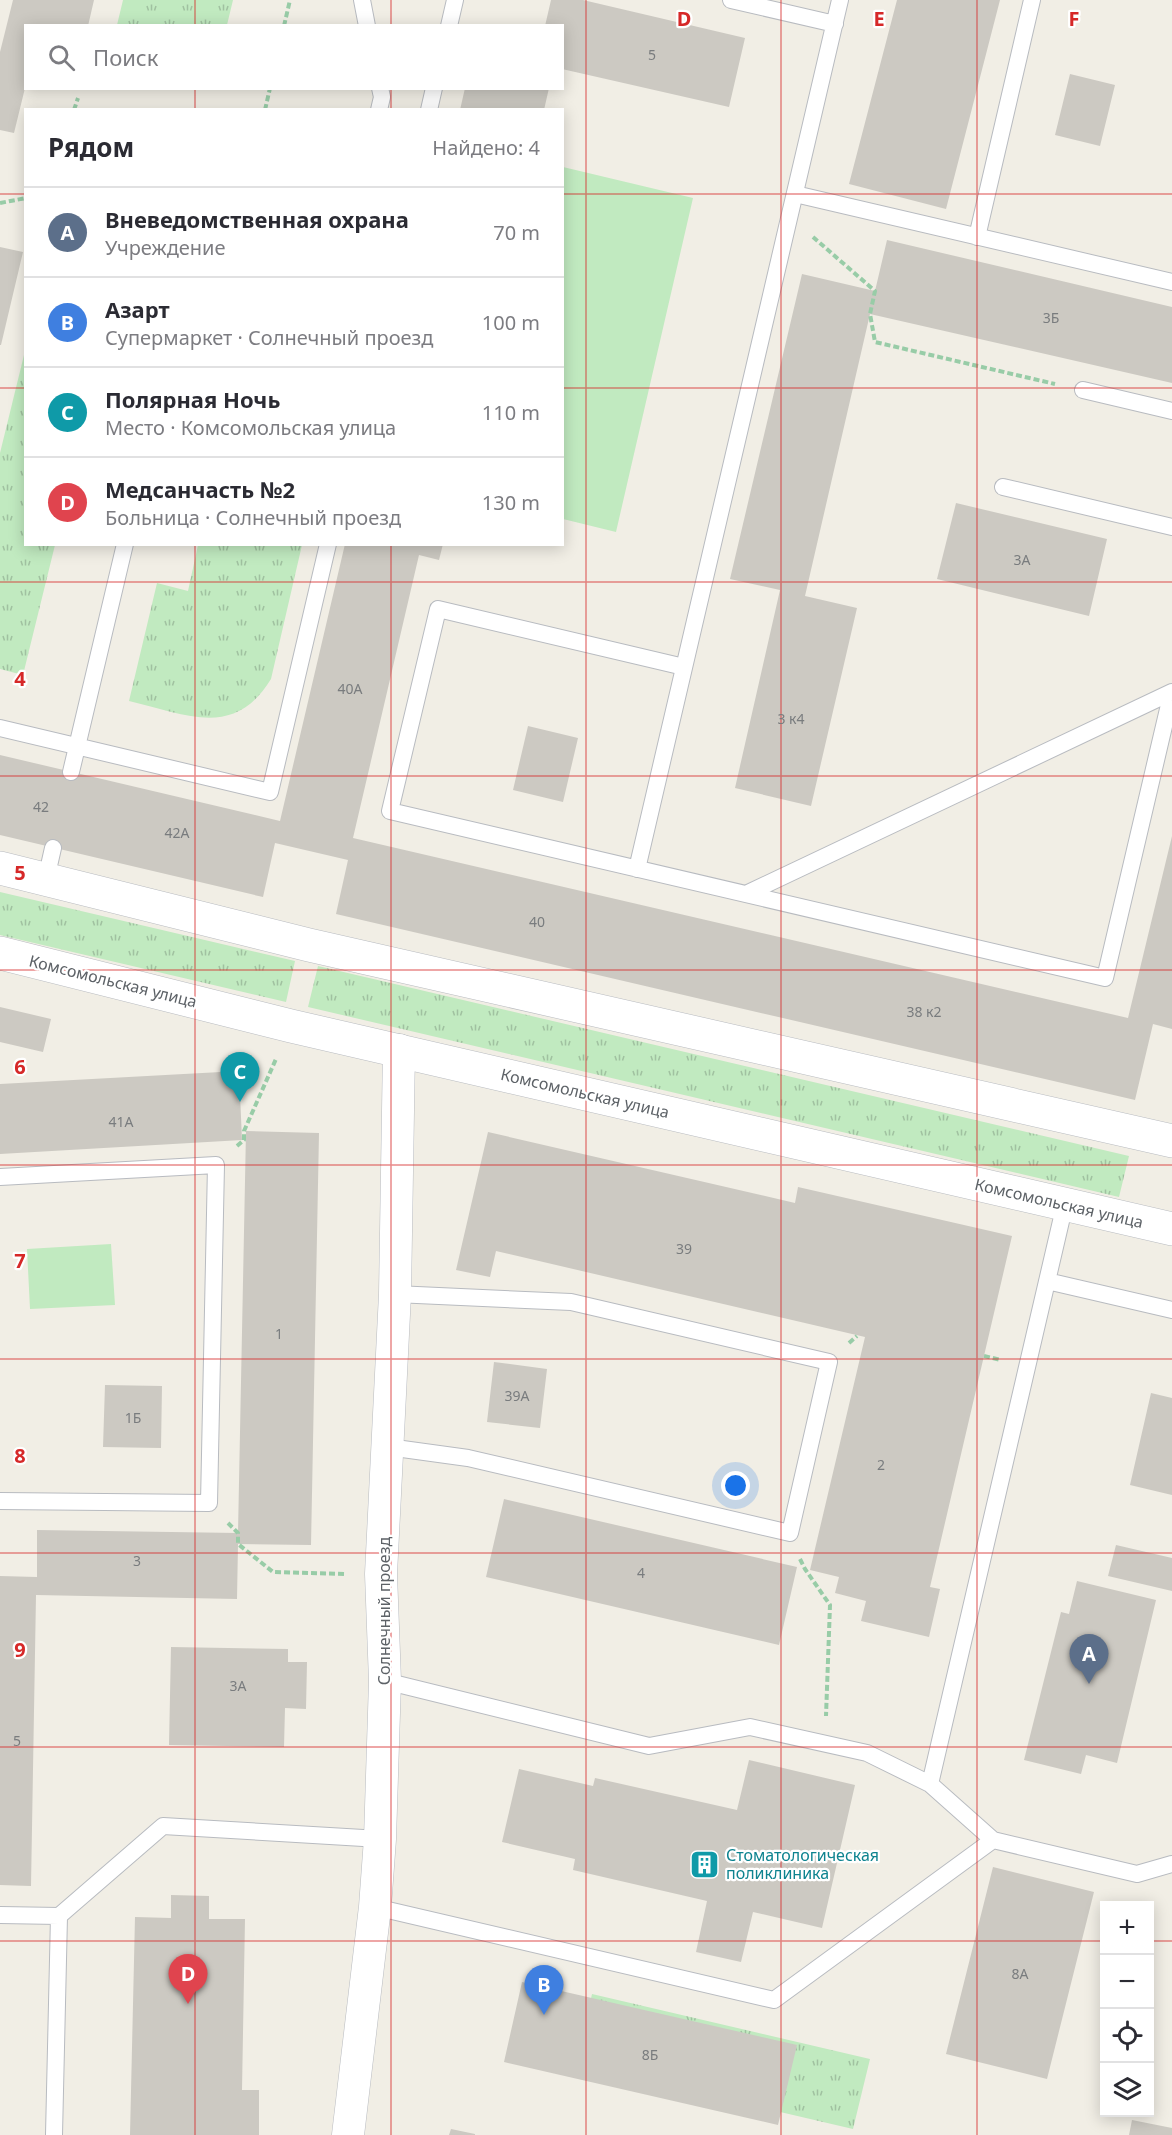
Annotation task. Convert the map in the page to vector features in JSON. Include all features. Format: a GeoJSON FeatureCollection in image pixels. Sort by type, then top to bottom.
{"type":"FeatureCollection","features":[{"type":"Feature","properties":{"kind":"street"},"geometry":{"type":"LineString","coordinates":[[0,868],[50,863],[309,945],[1172,1141]]}},
{"type":"Feature","properties":{"kind":"street","name":"Комсомольская улица"},"geometry":{"type":"LineString","coordinates":[[0,953],[291,1026],[1172,1229]]}},
{"type":"Feature","properties":{"kind":"street","name":"Солнечный проезд"},"geometry":{"type":"LineString","coordinates":[[348,2135],[375,1907],[380,1839],[385,1681],[381,1574],[394,1294],[399,1050]]}},
{"type":"Feature","properties":{"kind":"lane"},"geometry":{"type":"LineString","coordinates":[[362,0],[367,24]]}},
{"type":"Feature","properties":{"kind":"lane"},"geometry":{"type":"LineString","coordinates":[[449,24],[455,0]]}},
{"type":"Feature","properties":{"kind":"lane"},"geometry":{"type":"LineString","coordinates":[[731,0],[834,24]]}},
{"type":"Feature","properties":{"kind":"lane"},"geometry":{"type":"LineString","coordinates":[[637,869],[840,0]]}},
{"type":"Feature","properties":{"kind":"lane"},"geometry":{"type":"LineString","coordinates":[[977,237],[1032,0]]}},
{"type":"Feature","properties":{"kind":"lane"},"geometry":{"type":"LineString","coordinates":[[379,108],[381,90]]}},
{"type":"Feature","properties":{"kind":"lane"},"geometry":{"type":"LineString","coordinates":[[429,108],[434,90]]}},
{"type":"Feature","properties":{"kind":"lane"},"geometry":{"type":"LineString","coordinates":[[795,194],[1172,282]]}},
{"type":"Feature","properties":{"kind":"lane"},"geometry":{"type":"LineString","coordinates":[[1083,390],[1172,411]]}},
{"type":"Feature","properties":{"kind":"lane"},"geometry":{"type":"LineString","coordinates":[[1003,487],[1172,527]]}},
{"type":"Feature","properties":{"kind":"lane"},"geometry":{"type":"LineString","coordinates":[[71,772],[124,546]]}},
{"type":"Feature","properties":{"kind":"lane"},"geometry":{"type":"LineString","coordinates":[[0,728],[270,792],[328,546]]}},
{"type":"Feature","properties":{"kind":"lane"},"geometry":{"type":"LineString","coordinates":[[686,660],[438,609],[390,811],[1105,978],[1172,692]]}},
{"type":"Feature","properties":{"kind":"lane"},"geometry":{"type":"LineString","coordinates":[[746,894],[1172,692]]}},
{"type":"Feature","properties":{"kind":"lane"},"geometry":{"type":"LineString","coordinates":[[0,1177],[216,1165],[208,1503],[0,1501]]}},
{"type":"Feature","properties":{"kind":"lane"},"geometry":{"type":"LineString","coordinates":[[930,1784],[1065,1204]]}},
{"type":"Feature","properties":{"kind":"lane"},"geometry":{"type":"LineString","coordinates":[[1047,1281],[1172,1310]]}},
{"type":"Feature","properties":{"kind":"lane"},"geometry":{"type":"LineString","coordinates":[[388,1447],[468,1458],[790,1533],[830,1362],[572,1302],[394,1294]]}},
{"type":"Feature","properties":{"kind":"lane"},"geometry":{"type":"LineString","coordinates":[[385,1681],[649,1746],[750,1727],[867,1753],[930,1784],[993,1840],[1137,1874],[1172,1864]]}},
{"type":"Feature","properties":{"kind":"lane"},"geometry":{"type":"LineString","coordinates":[[0,1915],[58,1916],[163,1827],[380,1839]]}},
{"type":"Feature","properties":{"kind":"lane"},"geometry":{"type":"LineString","coordinates":[[375,1907],[774,2000],[993,1840]]}},
{"type":"Feature","properties":{"kind":"lane"},"geometry":{"type":"LineString","coordinates":[[54,2135],[58,1916]]}},
{"type":"Feature","properties":{"kind":"path"},"geometry":{"type":"LineString","coordinates":[[284,24],[290,0]]}},
{"type":"Feature","properties":{"kind":"path"},"geometry":{"type":"LineString","coordinates":[[265,108],[270,90]]}},
{"type":"Feature","properties":{"kind":"path"},"geometry":{"type":"LineString","coordinates":[[75,108],[78,98]]}},
{"type":"Feature","properties":{"kind":"path"},"geometry":{"type":"LineString","coordinates":[[0,203],[24,198]]}},
{"type":"Feature","properties":{"kind":"path"},"geometry":{"type":"LineString","coordinates":[[789,217],[875,291],[870,314],[875,342],[1083,390]]}},
{"type":"Feature","properties":{"kind":"path"},"geometry":{"type":"LineString","coordinates":[[244,1140],[244,1131],[291,1026]]}},
{"type":"Feature","properties":{"kind":"path"},"geometry":{"type":"LineString","coordinates":[[208,1503],[238,1533],[238,1544],[273,1572],[381,1574]]}},
{"type":"Feature","properties":{"kind":"path"},"geometry":{"type":"LineString","coordinates":[[790,1533],[805,1569],[830,1605],[825,1744]]}},
{"type":"Feature","properties":{"kind":"green space"},"geometry":{"type":"Polygon","coordinates":[[[123,0],[233,0],[227,24],[117,24],[123,0]]]}},
{"type":"Feature","properties":{"kind":"green space"},"geometry":{"type":"Polygon","coordinates":[[[564,167],[693,198],[616,532],[564,519],[564,167]]]}},
{"type":"Feature","properties":{"kind":"green space"},"geometry":{"type":"Polygon","coordinates":[[[24,355],[24,546],[55,546],[23,675],[0,669],[0,453],[24,355]]]}},
{"type":"Feature","properties":{"kind":"green space"},"geometry":{"type":"Polygon","coordinates":[[[198,546],[302,546],[271,679],[257,698],[241,710],[225,716],[207,718],[189,716],[129,701],[157,583],[188,591],[198,546]]]}},
{"type":"Feature","properties":{"kind":"green space"},"geometry":{"type":"Polygon","coordinates":[[[0,892],[295,961],[286,1002],[0,935],[0,892]]]}},
{"type":"Feature","properties":{"kind":"green space"},"geometry":{"type":"Polygon","coordinates":[[[318,966],[1129,1156],[1119,1197],[308,1007],[318,966]]]}},
{"type":"Feature","properties":{"kind":"green space"},"geometry":{"type":"Polygon","coordinates":[[[111,1244],[115,1305],[30,1309],[27,1249],[111,1244]]]}},
{"type":"Feature","properties":{"kind":"green space"},"geometry":{"type":"Polygon","coordinates":[[[592,1994],[870,2059],[853,2129],[576,2064],[592,1994]]]}},
{"type":"Feature","properties":{"kind":"building"},"geometry":{"type":"Polygon","coordinates":[[[13,0],[94,0],[88,24],[24,24],[25,90],[14,133],[0,130],[0,52],[13,0]]]}},
{"type":"Feature","properties":{"kind":"building"},"geometry":{"type":"Polygon","coordinates":[[[551,0],[583,0],[745,38],[729,107],[564,69],[564,24],[545,24],[551,0]]]}},
{"type":"Feature","properties":{"kind":"building"},"geometry":{"type":"Polygon","coordinates":[[[897,0],[1000,0],[946,209],[849,184],[897,0]]]}},
{"type":"Feature","properties":{"kind":"building"},"geometry":{"type":"Polygon","coordinates":[[[1070,74],[1115,85],[1100,146],[1055,135],[1070,74]]]}},
{"type":"Feature","properties":{"kind":"building"},"geometry":{"type":"Polygon","coordinates":[[[465,90],[549,90],[544,108],[460,108],[465,90]]]}},
{"type":"Feature","properties":{"kind":"building"},"geometry":{"type":"Polygon","coordinates":[[[887,240],[1172,307],[1172,383],[870,314],[805,596],[857,608],[811,806],[735,788],[780,590],[730,579],[802,274],[875,291],[887,240]]]}},
{"type":"Feature","properties":{"kind":"building"},"geometry":{"type":"Polygon","coordinates":[[[0,247],[23,252],[1,345],[0,345],[0,247]]]}},
{"type":"Feature","properties":{"kind":"building"},"geometry":{"type":"Polygon","coordinates":[[[956,503],[1107,539],[1089,616],[937,579],[956,503]]]}},
{"type":"Feature","properties":{"kind":"building"},"geometry":{"type":"Polygon","coordinates":[[[345,546],[442,546],[439,560],[419,555],[353,838],[1128,1018],[1172,836],[1172,1029],[1153,1024],[1135,1100],[336,914],[348,860],[275,843],[263,897],[0,835],[0,755],[280,821],[345,546]]]}},
{"type":"Feature","properties":{"kind":"building"},"geometry":{"type":"Polygon","coordinates":[[[528,726],[578,738],[563,802],[513,790],[528,726]]]}},
{"type":"Feature","properties":{"kind":"building"},"geometry":{"type":"Polygon","coordinates":[[[0,1007],[51,1019],[43,1052],[0,1042],[0,1007]]]}},
{"type":"Feature","properties":{"kind":"building"},"geometry":{"type":"Polygon","coordinates":[[[239,1071],[242,1140],[0,1154],[0,1084],[239,1071]]]}},
{"type":"Feature","properties":{"kind":"building"},"geometry":{"type":"Polygon","coordinates":[[[246,1131],[319,1133],[311,1545],[238,1544],[237,1599],[36,1595],[31,1886],[0,1885],[0,1576],[37,1577],[37,1530],[238,1533],[246,1131]]]}},
{"type":"Feature","properties":{"kind":"building"},"geometry":{"type":"Polygon","coordinates":[[[488,1132],[795,1203],[798,1187],[1012,1236],[930,1587],[940,1589],[929,1637],[861,1621],[866,1601],[835,1593],[839,1577],[810,1570],[865,1337],[496,1251],[490,1277],[456,1270],[488,1132]]]}},
{"type":"Feature","properties":{"kind":"building"},"geometry":{"type":"Polygon","coordinates":[[[494,1362],[547,1369],[540,1428],[487,1422],[494,1362]]]}},
{"type":"Feature","properties":{"kind":"building"},"geometry":{"type":"Polygon","coordinates":[[[105,1385],[162,1386],[161,1448],[103,1447],[105,1385]]]}},
{"type":"Feature","properties":{"kind":"building"},"geometry":{"type":"Polygon","coordinates":[[[1151,1393],[1172,1398],[1172,1495],[1130,1485],[1151,1393]]]}},
{"type":"Feature","properties":{"kind":"building"},"geometry":{"type":"Polygon","coordinates":[[[504,1499],[797,1567],[779,1645],[486,1577],[504,1499]]]}},
{"type":"Feature","properties":{"kind":"building"},"geometry":{"type":"Polygon","coordinates":[[[1116,1545],[1172,1558],[1172,1591],[1108,1576],[1116,1545]]]}},
{"type":"Feature","properties":{"kind":"building"},"geometry":{"type":"Polygon","coordinates":[[[1077,1581],[1156,1600],[1117,1763],[1086,1755],[1081,1774],[1024,1760],[1061,1612],[1069,1614],[1077,1581]]]}},
{"type":"Feature","properties":{"kind":"building"},"geometry":{"type":"Polygon","coordinates":[[[171,1647],[288,1649],[288,1662],[307,1662],[306,1709],[285,1708],[284,1747],[169,1745],[171,1647]]]}},
{"type":"Feature","properties":{"kind":"building","name":"Стоматологическая поликлиника"},"geometry":{"type":"Polygon","coordinates":[[[749,1760],[855,1785],[822,1928],[753,1912],[741,1962],[696,1952],[707,1901],[573,1870],[575,1859],[502,1842],[519,1769],[593,1786],[595,1778],[737,1810],[749,1760]]]}},
{"type":"Feature","properties":{"kind":"building"},"geometry":{"type":"Polygon","coordinates":[[[993,1867],[1094,1892],[1047,2079],[946,2054],[993,1867]]]}},
{"type":"Feature","properties":{"kind":"building"},"geometry":{"type":"Polygon","coordinates":[[[171,1895],[209,1896],[209,1919],[245,1919],[242,2090],[259,2090],[259,2135],[130,2135],[135,1917],[171,1918],[171,1895]]]}},
{"type":"Feature","properties":{"kind":"building"},"geometry":{"type":"Polygon","coordinates":[[[522,1982],[797,2045],[778,2125],[504,2062],[522,1982]]]}},
{"type":"Feature","properties":{"kind":"building"},"geometry":{"type":"Polygon","coordinates":[[[1132,2120],[1172,2128],[1172,2135],[1129,2135],[1132,2120]]]}},
{"type":"Feature","properties":{"kind":"building"},"geometry":{"type":"Polygon","coordinates":[[[451,2129],[475,2134],[475,2135],[449,2135],[451,2129]]]}},
{"type":"Feature","properties":{"kind":"place","name":"Полярная Ночь"},"geometry":{"type":"Point","coordinates":[240,1102]}},
{"type":"Feature","properties":{"kind":"place","name":"Вневедомственная охрана"},"geometry":{"type":"Point","coordinates":[1089,1684]}},
{"type":"Feature","properties":{"kind":"place","name":"Стоматологическая поликлиника"},"geometry":{"type":"Point","coordinates":[705,1864]}},
{"type":"Feature","properties":{"kind":"place","name":"Медсанчасть №2"},"geometry":{"type":"Point","coordinates":[188,2004]}},
{"type":"Feature","properties":{"kind":"place","name":"Азарт"},"geometry":{"type":"Point","coordinates":[544,2015]}}]}
